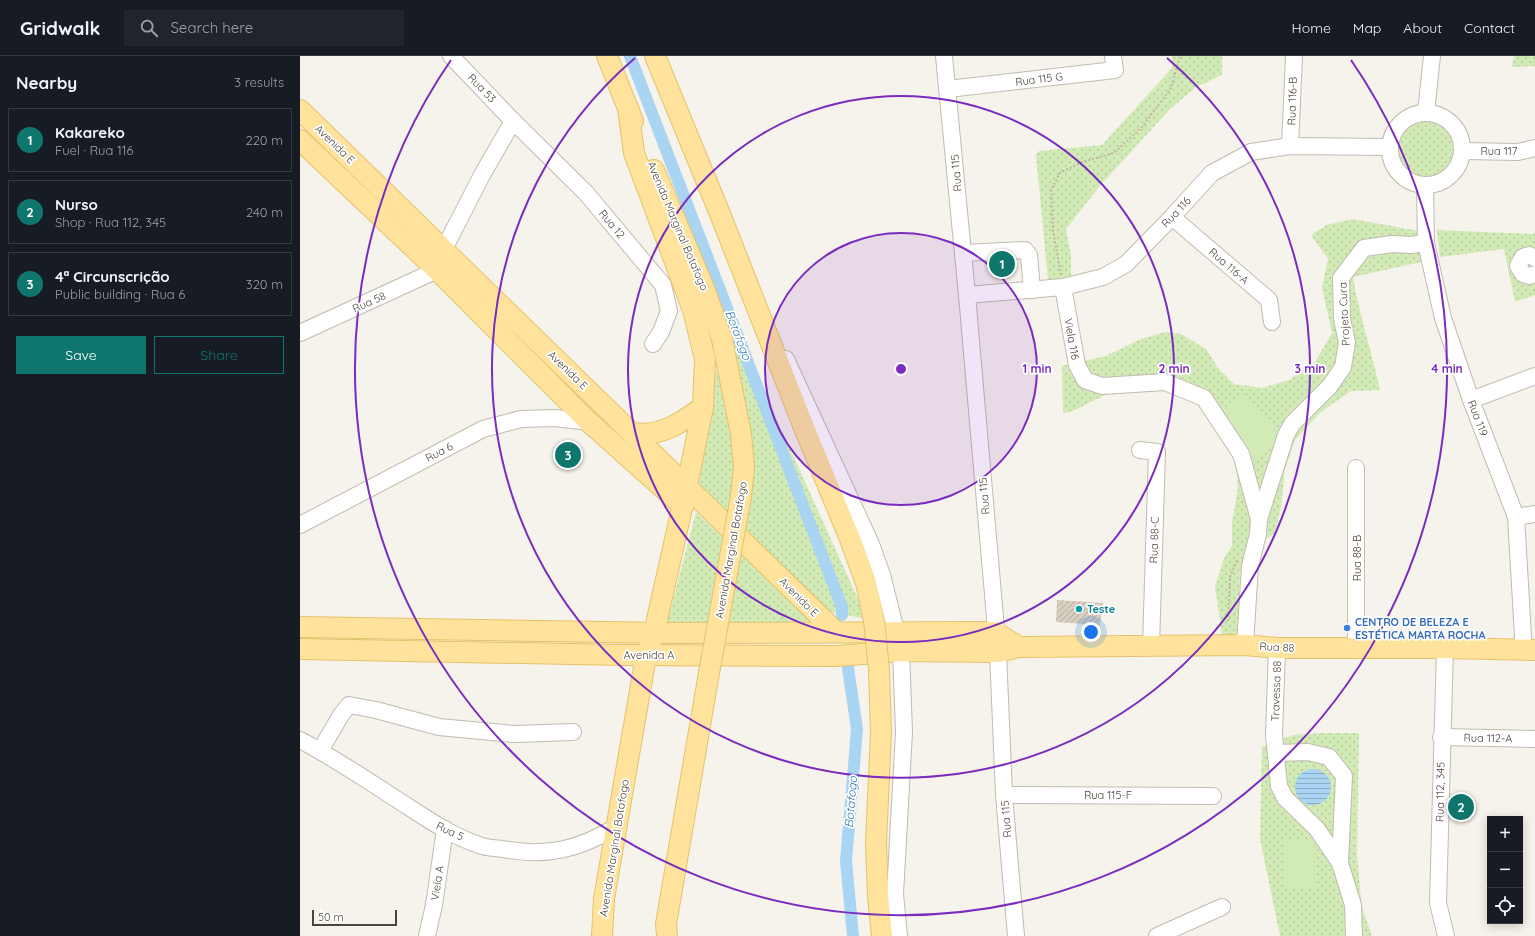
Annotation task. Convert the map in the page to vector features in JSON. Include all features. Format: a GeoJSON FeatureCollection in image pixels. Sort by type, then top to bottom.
{"type":"FeatureCollection","features":[{"type":"Feature","properties":{"kind":"main road","name":"Avenida Marginal Botafogo"},"geometry":{"type":"LineString","coordinates":[[606,56],[704,288],[722,339],[740,434],[744,468],[741,496],[666,924],[667,936]]}},
{"type":"Feature","properties":{"kind":"main road"},"geometry":{"type":"LineString","coordinates":[[654,56],[720,214],[866,583],[874,620],[880,670],[881,733],[876,843],[878,896],[882,936]]}},
{"type":"Feature","properties":{"kind":"main road","name":"Avenida Marginal Botafogo"},"geometry":{"type":"LineString","coordinates":[[602,936],[604,899],[646,656],[654,633],[683,506],[703,407],[704,359],[693,310],[634,153],[628,108]]}},
{"type":"Feature","properties":{"kind":"main road","name":"Avenida E"},"geometry":{"type":"LineString","coordinates":[[300,110],[633,433],[835,632]]}},
{"type":"Feature","properties":{"kind":"main road","name":"Avenida E"},"geometry":{"type":"LineString","coordinates":[[300,140],[438,271],[589,422],[683,506]]}},
{"type":"Feature","properties":{"kind":"main road"},"geometry":{"type":"LineString","coordinates":[[633,433],[646,435],[666,430],[683,422],[703,407]]}},
{"type":"Feature","properties":{"kind":"main road","name":"Avenida A"},"geometry":{"type":"LineString","coordinates":[[300,627],[654,633],[835,632],[898,642],[998,652]]}},
{"type":"Feature","properties":{"kind":"main road"},"geometry":{"type":"LineString","coordinates":[[995,632],[1019,647]]}},
{"type":"Feature","properties":{"kind":"main road","name":"Avenida A"},"geometry":{"type":"LineString","coordinates":[[300,649],[646,656],[850,656],[898,642],[995,632]]}},
{"type":"Feature","properties":{"kind":"main road","name":"Rua 88"},"geometry":{"type":"LineString","coordinates":[[998,652],[1019,647],[1245,645],[1277,648],[1445,648],[1529,650]]}},
{"type":"Feature","properties":{"kind":"street","name":"Rua 53"},"geometry":{"type":"LineString","coordinates":[[450,56],[513,121]]}},
{"type":"Feature","properties":{"kind":"street","name":"Rua 115"},"geometry":{"type":"LineString","coordinates":[[944,56],[967,295],[995,632],[998,652],[1004,795],[1016,936]]}},
{"type":"Feature","properties":{"kind":"street","name":"Rua 115 G"},"geometry":{"type":"LineString","coordinates":[[948,89],[1115,70],[1113,56]]}},
{"type":"Feature","properties":{"kind":"street","name":"Rua 116-B"},"geometry":{"type":"LineString","coordinates":[[1290,146],[1294,56]]}},
{"type":"Feature","properties":{"kind":"street"},"geometry":{"type":"LineString","coordinates":[[1426,112],[1432,56]]}},
{"type":"Feature","properties":{"kind":"street"},"geometry":{"type":"LineString","coordinates":[[1426,112],[1445,117],[1459,131],[1464,151],[1458,169],[1444,182],[1425,186],[1406,180],[1393,166],[1389,147],[1395,130],[1408,117],[1426,112]]}},
{"type":"Feature","properties":{"kind":"street"},"geometry":{"type":"LineString","coordinates":[[450,255],[482,175],[513,121]]}},
{"type":"Feature","properties":{"kind":"street","name":"Rua 12"},"geometry":{"type":"LineString","coordinates":[[513,121],[586,193],[663,285],[669,312],[661,332],[653,344]]}},
{"type":"Feature","properties":{"kind":"street","name":"Rua 116"},"geometry":{"type":"LineString","coordinates":[[967,295],[1063,287],[1103,277],[1126,264],[1212,173],[1251,152],[1290,146],[1389,147]]}},
{"type":"Feature","properties":{"kind":"street","name":"Rua 117"},"geometry":{"type":"LineString","coordinates":[[1464,151],[1518,152],[1535,148]]}},
{"type":"Feature","properties":{"kind":"street","name":"Rua 119"},"geometry":{"type":"LineString","coordinates":[[1425,186],[1426,243],[1443,318],[1471,400],[1516,517],[1523,636],[1529,650]]}},
{"type":"Feature","properties":{"kind":"street"},"geometry":{"type":"LineString","coordinates":[[720,214],[871,544],[882,575],[898,642],[904,732],[895,894],[899,936]]}},
{"type":"Feature","properties":{"kind":"street","name":"Rua 116-A"},"geometry":{"type":"LineString","coordinates":[[1172,217],[1268,300],[1272,322]]}},
{"type":"Feature","properties":{"kind":"street","name":"Projeto Cura"},"geometry":{"type":"LineString","coordinates":[[1245,645],[1250,566],[1258,534],[1259,519],[1286,435],[1292,424],[1330,386],[1343,367],[1347,342],[1342,319],[1341,278],[1364,248],[1392,244],[1411,245],[1426,243]]}},
{"type":"Feature","properties":{"kind":"street"},"geometry":{"type":"LineString","coordinates":[[963,253],[1025,250],[1029,255],[1032,290]]}},
{"type":"Feature","properties":{"kind":"street","name":"Rua 58"},"geometry":{"type":"LineString","coordinates":[[300,333],[438,271],[450,255]]}},
{"type":"Feature","properties":{"kind":"street"},"geometry":{"type":"LineString","coordinates":[[1535,257],[1530,255],[1523,257],[1518,266],[1523,274],[1529,276],[1535,274]]}},
{"type":"Feature","properties":{"kind":"street","name":"Viela 116"},"geometry":{"type":"LineString","coordinates":[[1063,287],[1077,365],[1085,380],[1102,386],[1165,382]]}},
{"type":"Feature","properties":{"kind":"street"},"geometry":{"type":"LineString","coordinates":[[1471,400],[1535,376]]}},
{"type":"Feature","properties":{"kind":"street","name":"Projeto Cura"},"geometry":{"type":"LineString","coordinates":[[1165,382],[1204,398],[1241,454],[1259,519]]}},
{"type":"Feature","properties":{"kind":"street","name":"Rua 6"},"geometry":{"type":"LineString","coordinates":[[300,525],[483,429],[521,420],[555,418],[589,422]]}},
{"type":"Feature","properties":{"kind":"street","name":"Rua 88-C"},"geometry":{"type":"LineString","coordinates":[[1140,450],[1157,452],[1151,646]]}},
{"type":"Feature","properties":{"kind":"street","name":"Rua 88-B"},"geometry":{"type":"LineString","coordinates":[[1356,468],[1356,648]]}},
{"type":"Feature","properties":{"kind":"street"},"geometry":{"type":"LineString","coordinates":[[1516,517],[1535,514]]}},
{"type":"Feature","properties":{"kind":"street","name":"Travessa 88"},"geometry":{"type":"LineString","coordinates":[[1277,648],[1274,735],[1279,786],[1285,798],[1317,829],[1340,863]]}},
{"type":"Feature","properties":{"kind":"street","name":"Rua 112, 345"},"geometry":{"type":"LineString","coordinates":[[1445,648],[1441,737],[1438,904],[1446,936]]}},
{"type":"Feature","properties":{"kind":"street"},"geometry":{"type":"LineString","coordinates":[[320,751],[341,715],[349,705],[376,710],[439,727],[514,734],[573,732]]}},
{"type":"Feature","properties":{"kind":"street","name":"Rua 112-A"},"geometry":{"type":"LineString","coordinates":[[1441,737],[1535,739]]}},
{"type":"Feature","properties":{"kind":"street","name":"Rua 5"},"geometry":{"type":"LineString","coordinates":[[300,740],[320,751],[434,824],[479,845],[518,852],[541,853],[565,850],[599,838],[616,827]]}},
{"type":"Feature","properties":{"kind":"street"},"geometry":{"type":"LineString","coordinates":[[1276,753],[1308,752],[1329,757],[1344,776],[1340,863],[1353,905],[1354,936]]}},
{"type":"Feature","properties":{"kind":"street","name":"Rua 115-F"},"geometry":{"type":"LineString","coordinates":[[1004,795],[1213,796]]}},
{"type":"Feature","properties":{"kind":"street","name":"Viela A"},"geometry":{"type":"LineString","coordinates":[[427,936],[434,905],[445,829]]}},
{"type":"Feature","properties":{"kind":"street"},"geometry":{"type":"LineString","coordinates":[[1157,936],[1222,907]]}},
{"type":"Feature","properties":{"kind":"path"},"geometry":{"type":"LineString","coordinates":[[1063,287],[1053,231],[1051,190],[1060,173],[1082,162],[1114,153],[1142,127],[1171,88],[1180,56]]}},
{"type":"Feature","properties":{"kind":"green space"},"geometry":{"type":"Polygon","coordinates":[[[1172,56],[1222,56],[1222,75],[1196,87],[1170,109],[1099,187],[1066,229],[1071,256],[1071,277],[1048,280],[1036,155],[1039,151],[1102,145],[1172,68],[1172,56]]]}},
{"type":"Feature","properties":{"kind":"green space"},"geometry":{"type":"Polygon","coordinates":[[[1514,56],[1535,56],[1535,66],[1512,67],[1514,56]]]}},
{"type":"Feature","properties":{"kind":"green space"},"geometry":{"type":"Polygon","coordinates":[[[1426,121],[1437,123],[1446,129],[1452,138],[1454,149],[1452,160],[1446,169],[1437,175],[1426,177],[1415,175],[1406,169],[1400,160],[1398,149],[1400,138],[1406,129],[1415,123],[1426,121]]]}},
{"type":"Feature","properties":{"kind":"green space"},"geometry":{"type":"Polygon","coordinates":[[[1353,219],[1419,231],[1421,262],[1353,277],[1380,390],[1351,391],[1321,412],[1295,440],[1285,469],[1281,507],[1275,533],[1246,553],[1240,573],[1237,637],[1222,635],[1215,586],[1224,558],[1232,546],[1232,523],[1238,488],[1236,458],[1193,394],[1140,387],[1117,389],[1071,412],[1063,413],[1062,366],[1106,356],[1141,339],[1165,332],[1181,334],[1206,349],[1218,368],[1234,384],[1262,388],[1289,380],[1315,362],[1332,333],[1322,288],[1328,259],[1311,235],[1327,225],[1353,219]]]}},
{"type":"Feature","properties":{"kind":"green space"},"geometry":{"type":"Polygon","coordinates":[[[1437,230],[1535,234],[1535,295],[1515,302],[1504,249],[1440,257],[1437,230]]]}},
{"type":"Feature","properties":{"kind":"green space"},"geometry":{"type":"Polygon","coordinates":[[[740,338],[867,619],[830,612],[699,485],[714,374],[740,338]]]}},
{"type":"Feature","properties":{"kind":"green space"},"geometry":{"type":"Polygon","coordinates":[[[1243,392],[1279,436],[1251,461],[1214,417],[1243,392]]]}},
{"type":"Feature","properties":{"kind":"green space"},"geometry":{"type":"Polygon","coordinates":[[[696,512],[814,621],[666,627],[696,512]]]}},
{"type":"Feature","properties":{"kind":"green space"},"geometry":{"type":"Polygon","coordinates":[[[1359,733],[1357,856],[1362,908],[1372,936],[1280,936],[1260,839],[1262,747],[1293,735],[1359,733]]]}},
{"type":"Feature","properties":{"kind":"green space"},"geometry":{"type":"Polygon","coordinates":[[[1314,840],[1315,888],[1284,889],[1283,841],[1314,840]]]}},
{"type":"Feature","properties":{"kind":"water"},"geometry":{"type":"Polygon","coordinates":[[[1313,769],[1323,772],[1328,777],[1331,787],[1328,797],[1323,802],[1313,805],[1303,802],[1298,797],[1295,787],[1298,777],[1303,772],[1313,769]]]}},
{"type":"Feature","properties":{"kind":"building","name":"Teste"},"geometry":{"type":"Polygon","coordinates":[[[1057,600],[1103,603],[1100,625],[1056,622],[1057,600]]]}},
{"type":"Feature","properties":{"kind":"waterway","name":"Botafogo"},"geometry":{"type":"LineString","coordinates":[[630,56],[842,607],[842,615]]}},
{"type":"Feature","properties":{"kind":"waterway","name":"Botafogo"},"geometry":{"type":"LineString","coordinates":[[848,668],[857,729],[846,861],[853,936]]}},
{"type":"Feature","properties":{"kind":"place","name":"Kakareko"},"geometry":{"type":"Point","coordinates":[1002,264]}},
{"type":"Feature","properties":{"kind":"place","name":"4ª Circunscrição"},"geometry":{"type":"Point","coordinates":[568,455]}},
{"type":"Feature","properties":{"kind":"place","name":"Teste"},"geometry":{"type":"Point","coordinates":[1079,609]}},
{"type":"Feature","properties":{"kind":"place","name":"CENTRO DE BELEZA E ESTÉTICA MARTA ROCHA"},"geometry":{"type":"Point","coordinates":[1347,628]}},
{"type":"Feature","properties":{"kind":"place","name":"Nurso"},"geometry":{"type":"Point","coordinates":[1461,807]}}]}
